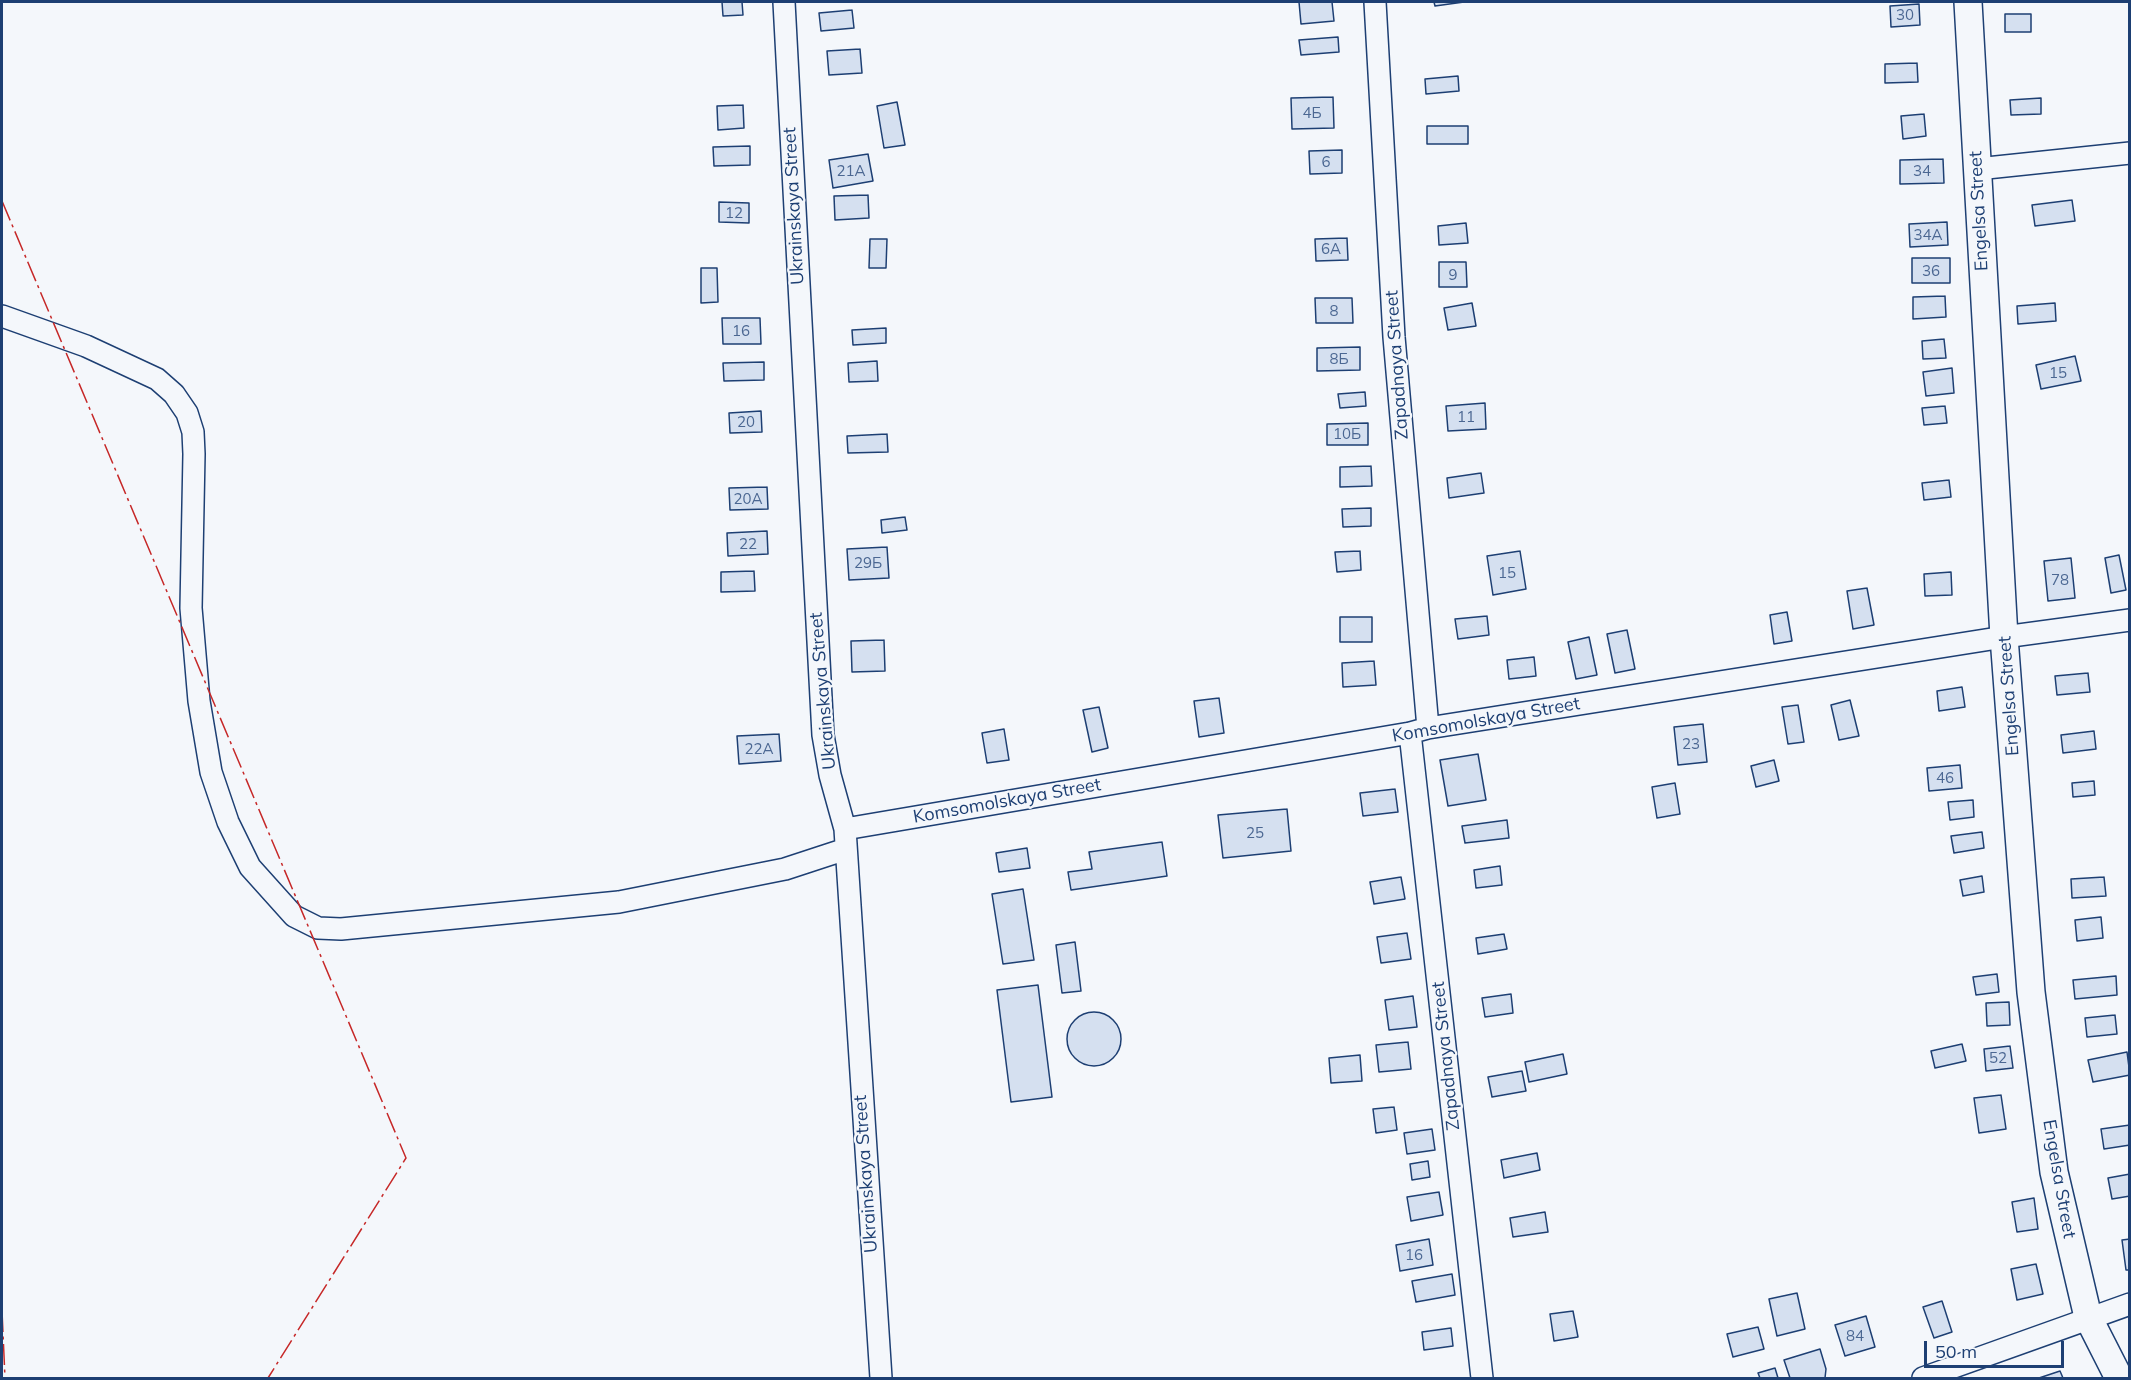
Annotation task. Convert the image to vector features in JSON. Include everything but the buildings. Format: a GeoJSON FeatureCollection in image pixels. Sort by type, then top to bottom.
{"type":"FeatureCollection","features":[{"type":"Feature","properties":{"kind":"main road","name":"Engelsa Street"},"geometry":{"type":"LineString","coordinates":[[1968,2],[2004,637],[2031,992],[2054,1172],[2088,1317],[2119,1378]]}},
{"type":"Feature","properties":{"kind":"street","name":"Ukrainskaya Street"},"geometry":{"type":"LineString","coordinates":[[784,2],[823,735],[845,839],[881,1378]]}},
{"type":"Feature","properties":{"kind":"street","name":"Zapadnaya Street"},"geometry":{"type":"LineString","coordinates":[[1375,2],[1419,731],[1482,1378]]}},
{"type":"Feature","properties":{"kind":"street"},"geometry":{"type":"LineString","coordinates":[[1977,169],[2130,153]]}},
{"type":"Feature","properties":{"kind":"street","name":"Komsomolskaya Street"},"geometry":{"type":"LineString","coordinates":[[2,316],[86,346],[157,379],[174,394],[187,413],[193,432],[194,454],[191,608],[199,701],[211,772],[228,822],[250,867],[294,916],[318,928],[341,929],[655,897],[785,870],[845,839],[1419,731],[2004,637],[2130,620]]}},
{"type":"Feature","properties":{"kind":"street"},"geometry":{"type":"LineString","coordinates":[[1923,1378],[2088,1317],[2130,1304]]}},
{"type":"Feature","properties":{"kind":"power"},"geometry":{"type":"LineString","coordinates":[[2,201],[406,1158],[268,1378]]}},
{"type":"Feature","properties":{"kind":"power"},"geometry":{"type":"LineString","coordinates":[[2,1311],[5,1378]]}}]}
